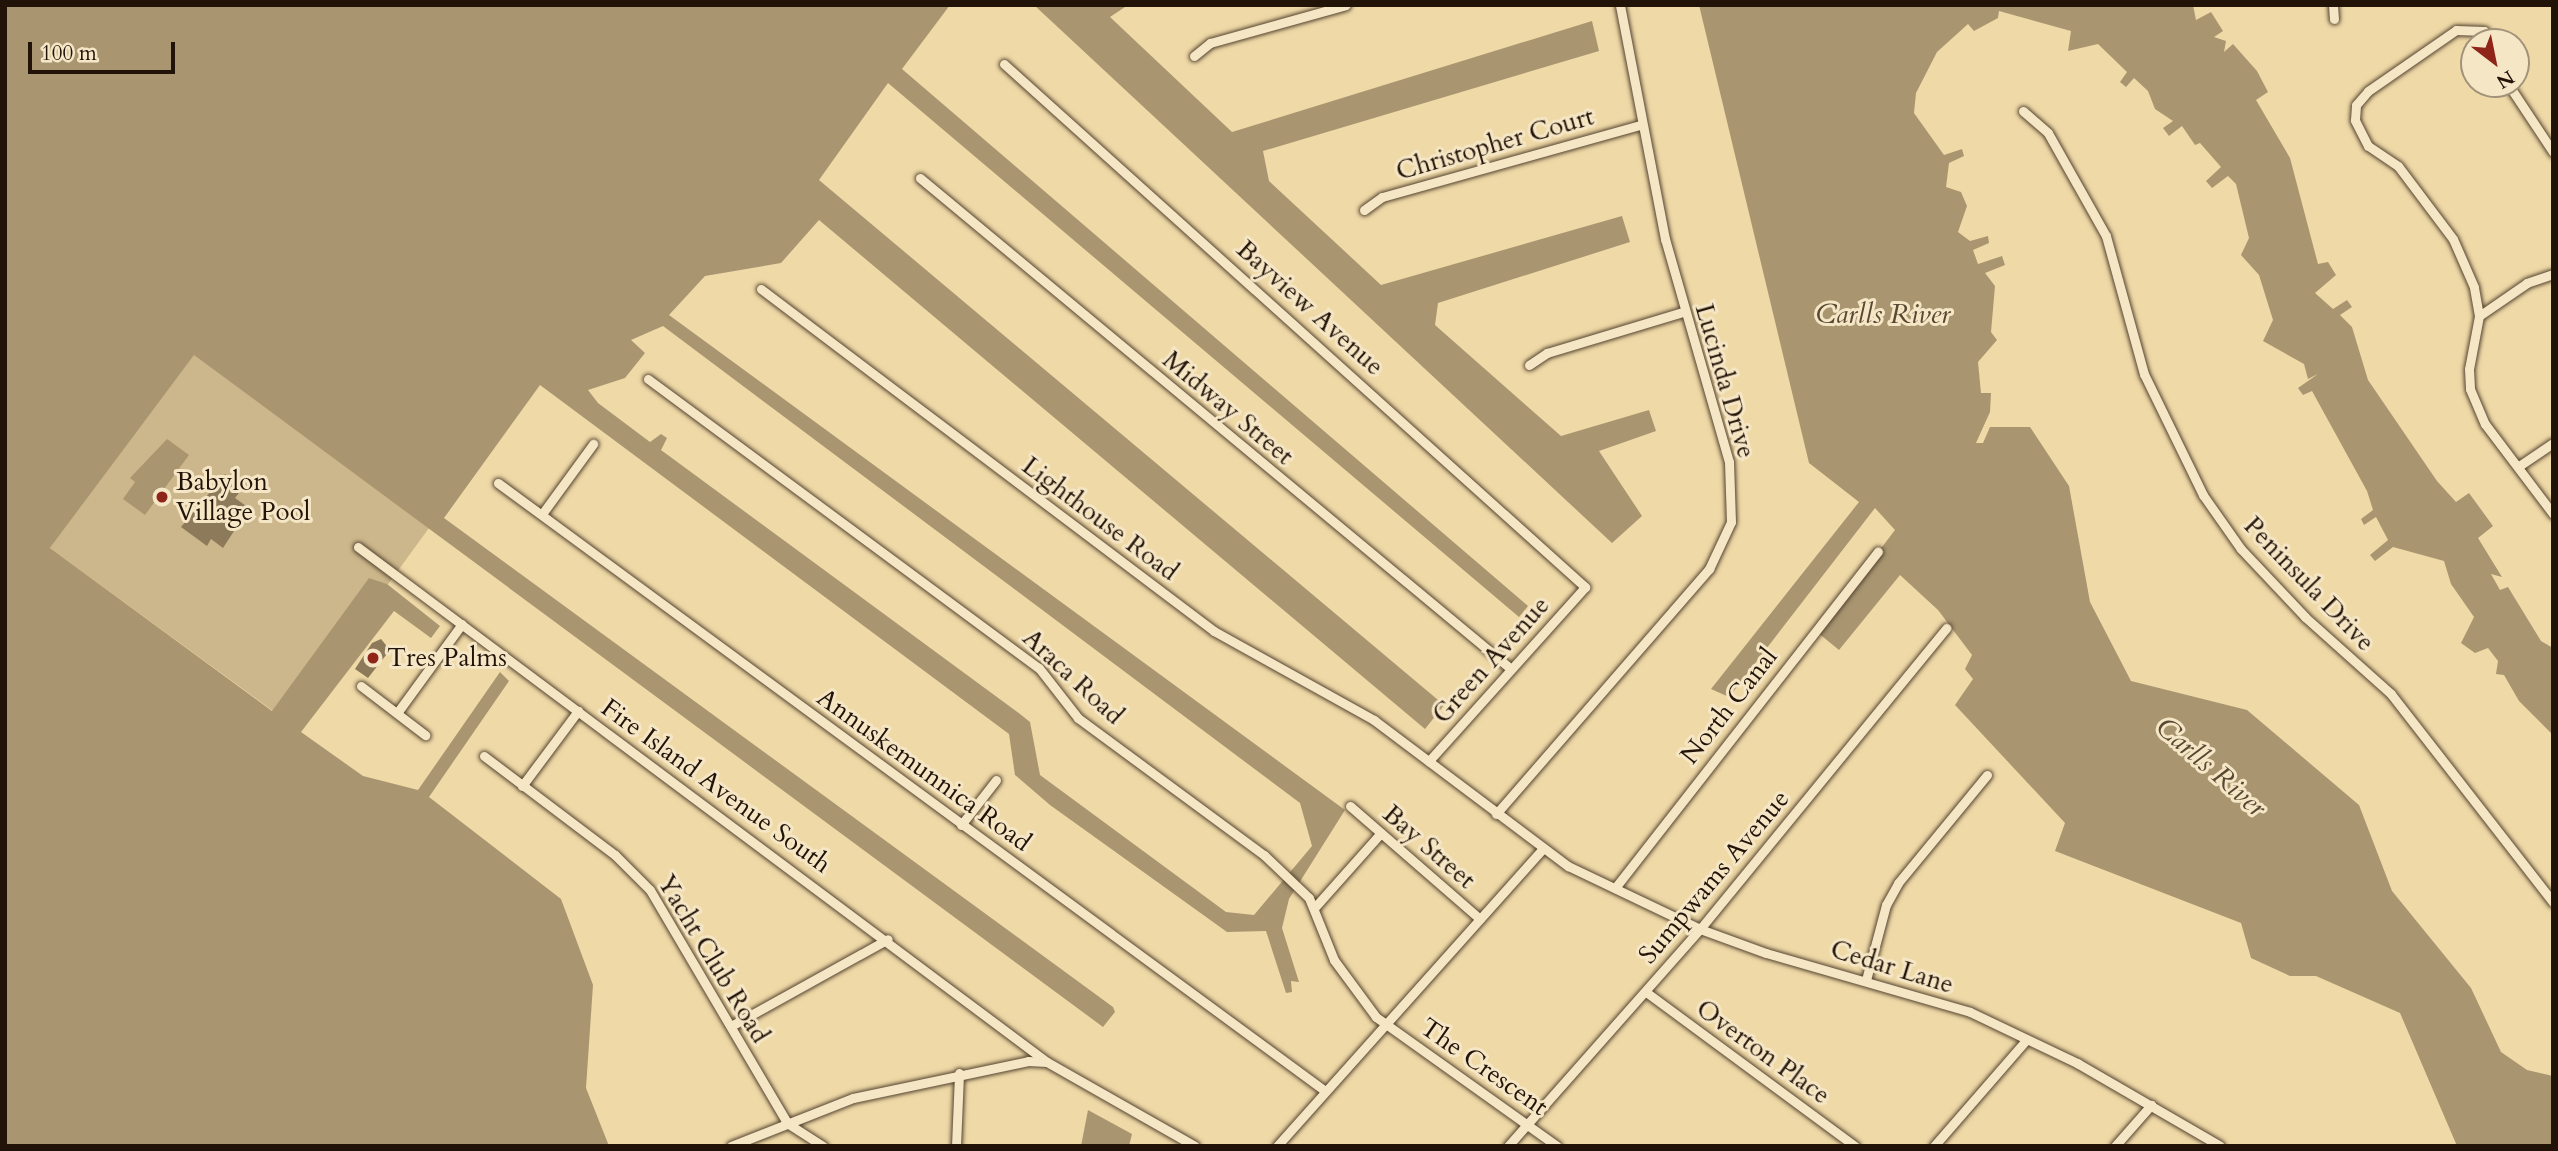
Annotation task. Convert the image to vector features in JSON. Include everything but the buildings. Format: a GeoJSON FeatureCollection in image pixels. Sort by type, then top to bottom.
{"type":"FeatureCollection","features":[{"type":"Feature","properties":{"kind":"street"},"geometry":{"type":"LineString","coordinates":[[1194,56],[1210,43],[1346,5]]}},
{"type":"Feature","properties":{"kind":"street","name":"Lucinda Drive"},"geometry":{"type":"LineString","coordinates":[[1496,814],[1726,544],[1733,495],[1730,462],[1683,312],[1640,125],[1620,5]]}},
{"type":"Feature","properties":{"kind":"street"},"geometry":{"type":"LineString","coordinates":[[2333,5],[2334,19]]}},
{"type":"Feature","properties":{"kind":"street"},"geometry":{"type":"LineString","coordinates":[[2460,30],[2443,37],[2368,91],[2356,105],[2355,120],[2359,134],[2398,166],[2453,239],[2474,287],[2479,316],[2470,389],[2485,424],[2553,513]]}},
{"type":"Feature","properties":{"kind":"street","name":"Bayview Avenue"},"geometry":{"type":"LineString","coordinates":[[1004,64],[1585,587]]}},
{"type":"Feature","properties":{"kind":"street"},"geometry":{"type":"LineString","coordinates":[[2517,98],[2553,152]]}},
{"type":"Feature","properties":{"kind":"street","name":"Peninsula Drive"},"geometry":{"type":"LineString","coordinates":[[2023,111],[2048,133],[2106,236],[2144,373],[2203,495],[2269,578],[2391,694],[2553,902]]}},
{"type":"Feature","properties":{"kind":"street","name":"Christopher Court"},"geometry":{"type":"LineString","coordinates":[[1364,210],[1382,197],[1640,125]]}},
{"type":"Feature","properties":{"kind":"street","name":"Midway Street"},"geometry":{"type":"LineString","coordinates":[[920,178],[1511,669]]}},
{"type":"Feature","properties":{"kind":"street"},"geometry":{"type":"LineString","coordinates":[[2479,316],[2527,283],[2553,274]]}},
{"type":"Feature","properties":{"kind":"street","name":"Lighthouse Road"},"geometry":{"type":"LineString","coordinates":[[761,289],[1214,631],[1331,693],[1429,761]]}},
{"type":"Feature","properties":{"kind":"street"},"geometry":{"type":"LineString","coordinates":[[1529,365],[1547,353],[1683,312]]}},
{"type":"Feature","properties":{"kind":"street","name":"Araca Road"},"geometry":{"type":"LineString","coordinates":[[648,379],[1039,668],[1078,718],[1287,875],[1315,907],[1350,985],[1376,1017],[1388,1022]]}},
{"type":"Feature","properties":{"kind":"street"},"geometry":{"type":"LineString","coordinates":[[2519,466],[2553,443]]}},
{"type":"Feature","properties":{"kind":"street"},"geometry":{"type":"LineString","coordinates":[[542,514],[593,444]]}},
{"type":"Feature","properties":{"kind":"street","name":"Annuskemunnica Road"},"geometry":{"type":"LineString","coordinates":[[498,483],[1325,1091]]}},
{"type":"Feature","properties":{"kind":"street","name":"Fire Island Avenue South"},"geometry":{"type":"LineString","coordinates":[[358,547],[888,939],[1047,1062],[1195,1146]]}},
{"type":"Feature","properties":{"kind":"street","name":"North Canal"},"geometry":{"type":"LineString","coordinates":[[1615,888],[1878,551]]}},
{"type":"Feature","properties":{"kind":"street","name":"Green Avenue"},"geometry":{"type":"LineString","coordinates":[[1429,761],[1585,587]]}},
{"type":"Feature","properties":{"kind":"street"},"geometry":{"type":"LineString","coordinates":[[397,713],[462,624]]}},
{"type":"Feature","properties":{"kind":"street","name":"Sumpwams Avenue"},"geometry":{"type":"LineString","coordinates":[[1508,1146],[1700,929],[1946,628]]}},
{"type":"Feature","properties":{"kind":"street"},"geometry":{"type":"LineString","coordinates":[[361,686],[425,735]]}},
{"type":"Feature","properties":{"kind":"street"},"geometry":{"type":"LineString","coordinates":[[522,786],[578,710]]}},
{"type":"Feature","properties":{"kind":"street","name":"Yacht Club Road"},"geometry":{"type":"LineString","coordinates":[[484,756],[615,855],[650,890],[787,1123]]}},
{"type":"Feature","properties":{"kind":"street","name":"Cedar Lane"},"geometry":{"type":"LineString","coordinates":[[1429,761],[1542,850],[1615,888],[1700,929],[1970,1012],[2151,1105],[2220,1146]]}},
{"type":"Feature","properties":{"kind":"street"},"geometry":{"type":"LineString","coordinates":[[1866,981],[1886,905],[1898,883],[1987,775]]}},
{"type":"Feature","properties":{"kind":"street"},"geometry":{"type":"LineString","coordinates":[[961,825],[996,780]]}},
{"type":"Feature","properties":{"kind":"street","name":"Bay Street"},"geometry":{"type":"LineString","coordinates":[[1350,806],[1480,919]]}},
{"type":"Feature","properties":{"kind":"street"},"geometry":{"type":"LineString","coordinates":[[1315,907],[1381,833]]}},
{"type":"Feature","properties":{"kind":"street"},"geometry":{"type":"LineString","coordinates":[[1277,1146],[1542,850]]}},
{"type":"Feature","properties":{"kind":"street"},"geometry":{"type":"LineString","coordinates":[[731,1026],[888,939]]}},
{"type":"Feature","properties":{"kind":"street","name":"Overton Place"},"geometry":{"type":"LineString","coordinates":[[1646,992],[1855,1146]]}},
{"type":"Feature","properties":{"kind":"street","name":"The Crescent"},"geometry":{"type":"LineString","coordinates":[[1388,1022],[1557,1146]]}},
{"type":"Feature","properties":{"kind":"street"},"geometry":{"type":"LineString","coordinates":[[1934,1146],[2026,1040]]}},
{"type":"Feature","properties":{"kind":"street"},"geometry":{"type":"LineString","coordinates":[[731,1146],[853,1098],[959,1073],[1047,1062]]}},
{"type":"Feature","properties":{"kind":"street"},"geometry":{"type":"LineString","coordinates":[[956,1146],[959,1073]]}},
{"type":"Feature","properties":{"kind":"street"},"geometry":{"type":"LineString","coordinates":[[2115,1146],[2151,1105]]}},
{"type":"Feature","properties":{"kind":"street"},"geometry":{"type":"LineString","coordinates":[[787,1123],[823,1146]]}},
{"type":"Feature","properties":{"kind":"shaded area"},"geometry":{"type":"Polygon","coordinates":[[[194,354],[429,528],[386,587],[369,579],[273,711],[50,548],[194,354]]]}},
{"type":"Feature","properties":{"kind":"water"},"geometry":{"type":"Polygon","coordinates":[[[5,5],[950,5],[902,69],[1528,606],[1519,617],[888,83],[819,180],[1444,705],[1425,729],[819,220],[781,263],[705,276],[669,315],[1345,810],[1289,899],[1282,928],[1299,982],[1291,981],[1292,992],[1286,993],[1266,931],[1227,932],[1050,805],[1015,775],[1009,734],[540,385],[444,518],[1113,1007],[1115,1012],[1103,1027],[194,355],[50,548],[272,711],[369,578],[387,584],[440,626],[431,638],[394,611],[301,732],[363,776],[418,790],[500,672],[509,681],[429,797],[561,899],[593,985],[586,1088],[609,1146],[5,1146],[5,5]],[[663,326],[631,340],[645,353],[625,378],[588,390],[598,403],[650,442],[661,434],[667,438],[661,450],[1030,722],[1040,775],[1226,912],[1254,915],[1312,846],[1300,803],[663,326]]]}},
{"type":"Feature","properties":{"kind":"water"},"geometry":{"type":"Polygon","coordinates":[[[1034,5],[1128,5],[1110,17],[1232,132],[1592,21],[1599,51],[1263,151],[1269,181],[1381,285],[1622,216],[1630,242],[1438,303],[1435,325],[1561,436],[1649,410],[1656,431],[1599,451],[1642,516],[1612,543],[1034,5]]]}},
{"type":"Feature","properties":{"kind":"water","name":"Carlls River"},"geometry":{"type":"Polygon","coordinates":[[[1699,5],[2193,5],[2196,20],[2211,12],[2223,31],[2214,37],[2226,41],[2224,52],[2233,44],[2257,71],[2268,92],[2256,100],[2290,158],[2318,264],[2328,262],[2336,275],[2315,293],[2333,309],[2347,300],[2352,307],[2340,315],[2352,327],[2368,380],[2437,481],[2456,502],[2469,493],[2493,526],[2478,538],[2502,577],[2491,574],[2500,590],[2508,587],[2541,641],[2553,648],[2553,735],[2519,701],[2504,675],[2496,674],[2498,661],[2488,648],[2475,653],[2461,643],[2474,617],[2451,584],[2444,561],[2393,547],[2375,561],[2370,555],[2388,540],[2376,517],[2364,525],[2361,519],[2373,510],[2367,491],[2312,391],[2303,395],[2298,388],[2318,374],[2308,379],[2304,364],[2263,341],[2273,320],[2259,275],[2241,255],[2249,238],[2236,184],[2228,176],[2212,188],[2206,181],[2221,167],[2200,143],[2195,145],[2182,126],[2169,136],[2163,128],[2173,121],[2155,109],[2148,91],[2134,78],[2126,87],[2120,82],[2127,72],[2098,44],[2068,51],[2071,31],[1999,11],[1998,18],[1974,31],[1968,24],[1937,52],[1916,93],[1914,113],[1944,155],[1962,149],[1964,156],[1949,163],[1946,187],[1961,192],[1967,206],[1958,232],[1970,241],[1988,236],[1989,243],[1973,250],[1978,264],[2002,256],[2005,265],[1985,273],[1995,286],[1991,332],[1997,340],[1978,362],[1981,393],[1991,393],[1990,412],[1976,443],[1983,443],[1990,427],[2030,427],[2069,486],[2090,602],[2131,681],[2247,710],[2359,805],[2392,891],[2471,988],[2501,1052],[2527,1070],[2553,1076],[2553,1146],[2457,1146],[2400,1013],[2316,976],[2290,976],[2251,958],[2241,923],[2055,851],[2065,823],[1955,705],[1973,679],[1965,669],[1972,655],[1938,610],[1900,575],[1839,650],[1817,632],[1895,530],[1875,508],[1729,697],[1711,689],[1859,502],[1809,463],[1699,5]]]}},
{"type":"Feature","properties":{"kind":"water"},"geometry":{"type":"Polygon","coordinates":[[[167,439],[189,455],[145,515],[123,499],[135,482],[130,478],[167,439]]]}},
{"type":"Feature","properties":{"kind":"water"},"geometry":{"type":"Polygon","coordinates":[[[1088,1110],[1132,1134],[1129,1146],[1081,1146],[1088,1110]]]}},
{"type":"Feature","properties":{"kind":"place","name":"Babylon Village Pool"},"geometry":{"type":"Point","coordinates":[162,497]}},
{"type":"Feature","properties":{"kind":"place","name":"Tres Palms"},"geometry":{"type":"Point","coordinates":[373,658]}}]}
